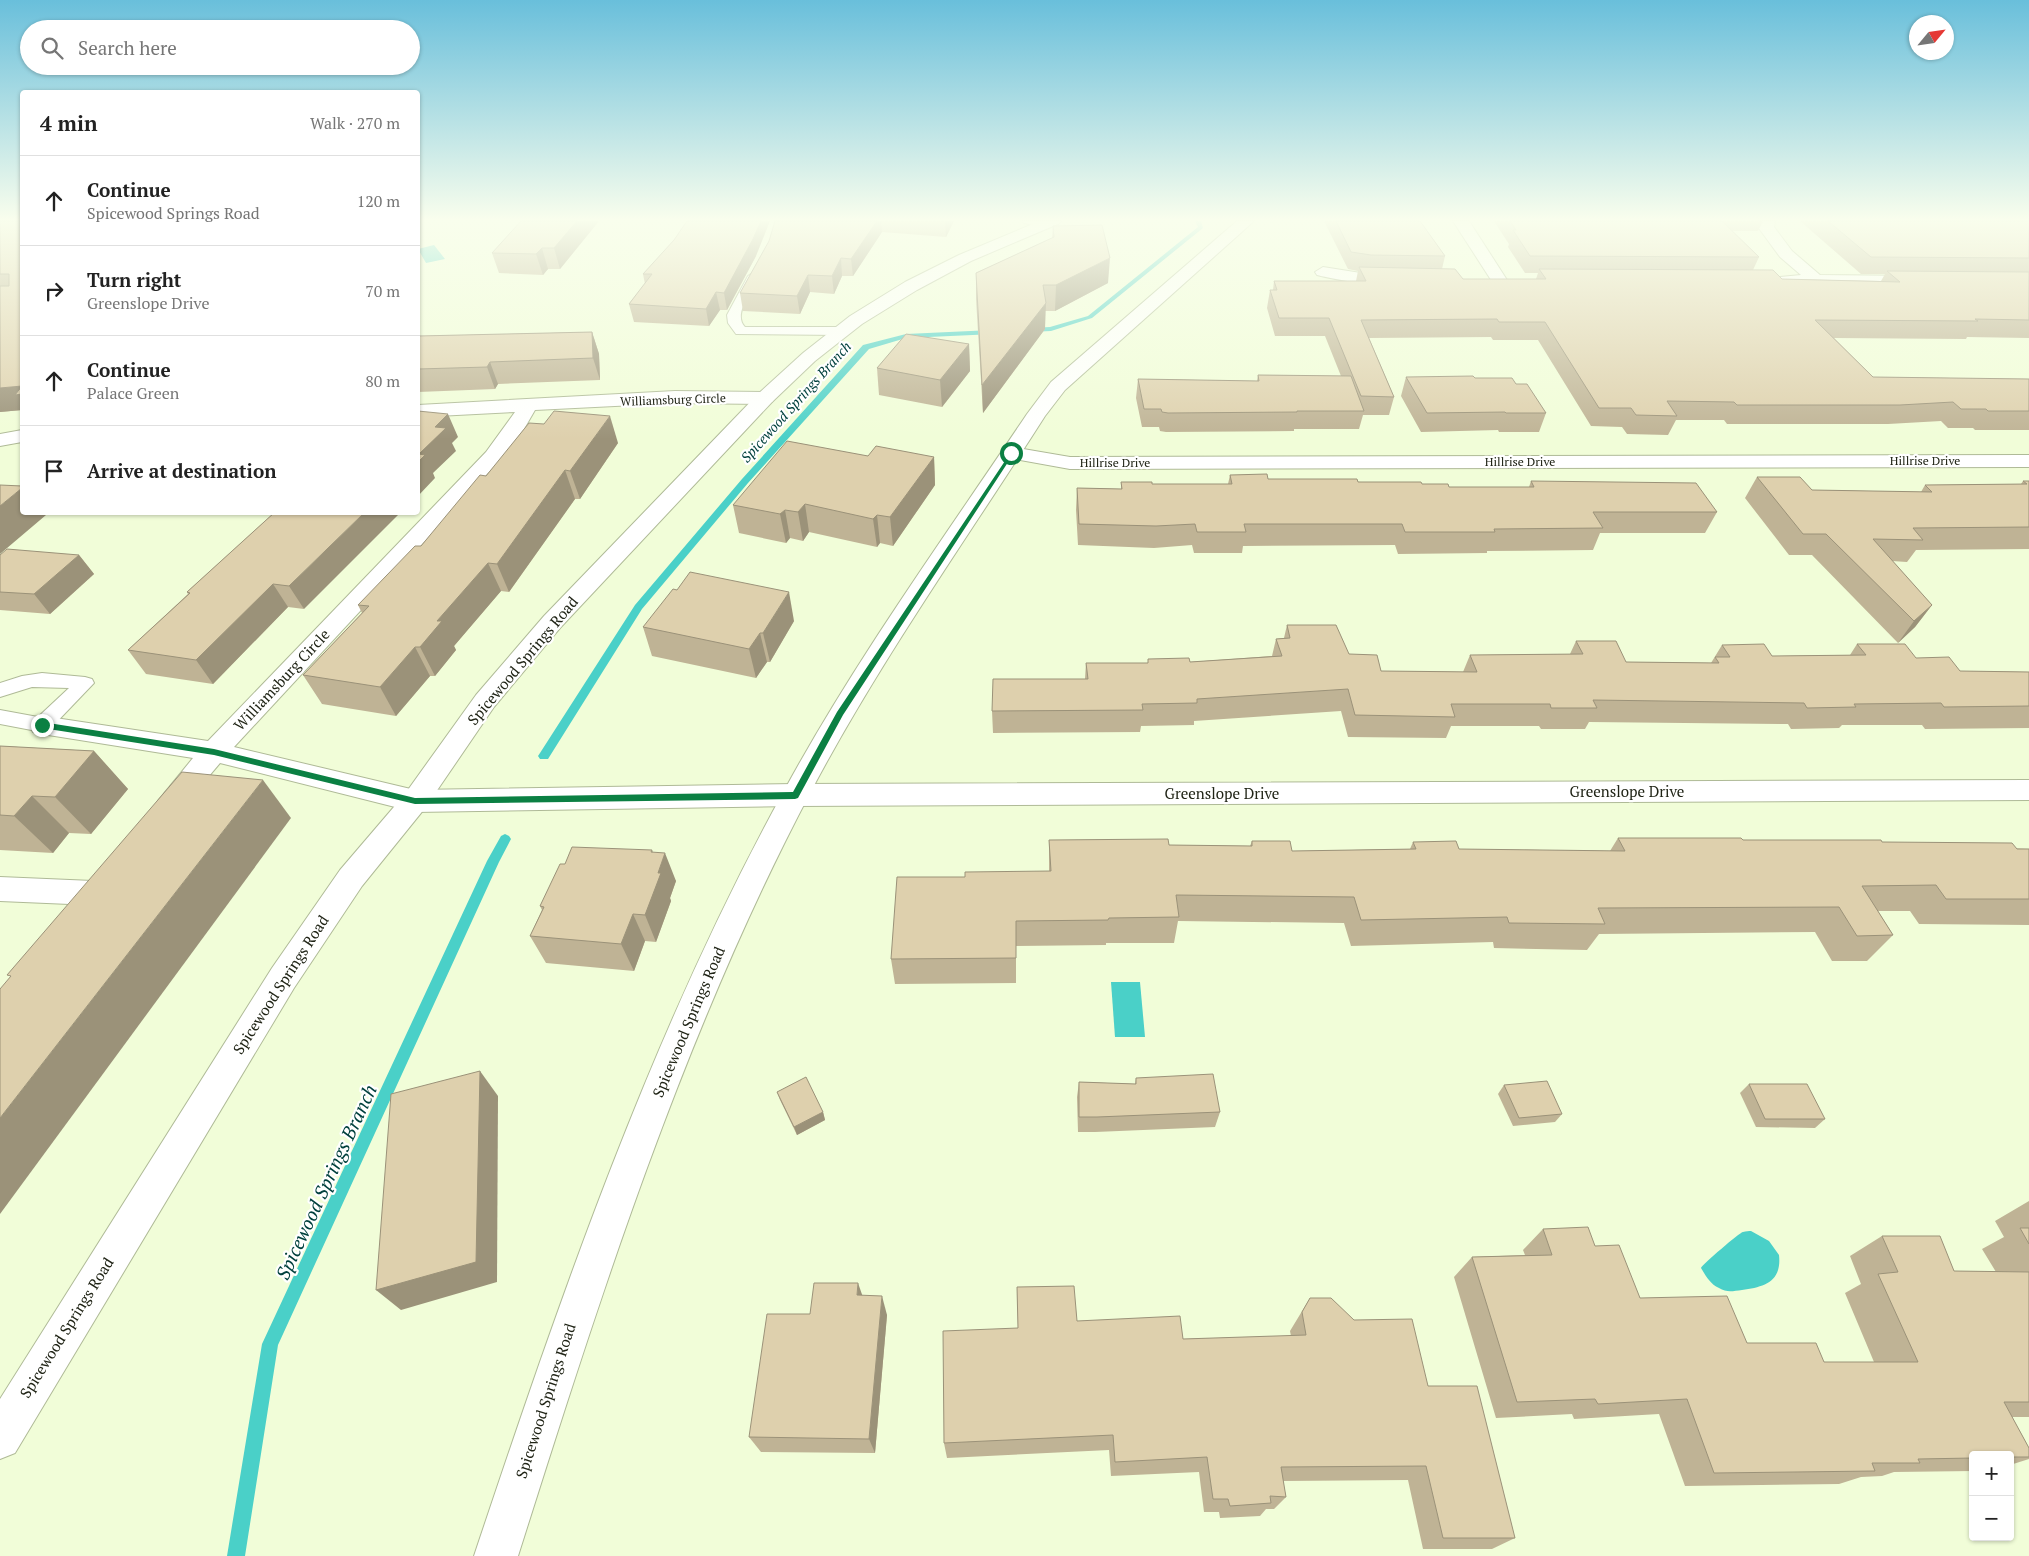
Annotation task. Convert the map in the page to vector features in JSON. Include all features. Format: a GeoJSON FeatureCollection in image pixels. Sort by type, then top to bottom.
{"type":"FeatureCollection","features":[{"type":"Feature","properties":{"kind":"street","name":"Spicewood Springs Road"},"geometry":{"type":"LineString","coordinates":[[0,1438],[283,978],[351,878],[415,801],[485,701],[552,622],[756,407],[809,357],[842,332],[900,294]]}},
{"type":"Feature","properties":{"kind":"street","name":"Spicewood Springs Road"},"geometry":{"type":"LineString","coordinates":[[496,1556],[575,1313],[649,1117],[722,944],[795,796],[840,714],[1011,453],[1058,386],[1163,294]]}},
{"type":"Feature","properties":{"kind":"street","name":"Williamsburg Circle"},"geometry":{"type":"LineString","coordinates":[[420,411],[582,404],[659,415],[756,407]]}},
{"type":"Feature","properties":{"kind":"street","name":"Williamsburg Circle"},"geometry":{"type":"LineString","coordinates":[[157,819],[214,752],[494,456],[514,429],[528,405]]}},
{"type":"Feature","properties":{"kind":"street"},"geometry":{"type":"LineString","coordinates":[[0,440],[20,436]]}},
{"type":"Feature","properties":{"kind":"street","name":"Hillrise Drive"},"geometry":{"type":"LineString","coordinates":[[1011,453],[1070,463],[2029,460]]}},
{"type":"Feature","properties":{"kind":"street","name":"Greenslope Drive"},"geometry":{"type":"LineString","coordinates":[[42,725],[214,752],[415,801],[795,796],[2029,790]]}},
{"type":"Feature","properties":{"kind":"street"},"geometry":{"type":"LineString","coordinates":[[0,889],[100,886],[75,916]]}},
{"type":"Feature","properties":{"kind":"lane"},"geometry":{"type":"LineString","coordinates":[[745,294],[733,316],[734,323],[741,331],[842,332]]}},
{"type":"Feature","properties":{"kind":"lane"},"geometry":{"type":"LineString","coordinates":[[0,691],[17,682],[40,679],[86,683],[42,725],[0,717]]}},
{"type":"Feature","properties":{"kind":"water"},"geometry":{"type":"Polygon","coordinates":[[[1111,982],[1140,982],[1145,1037],[1115,1037],[1111,982]]]}},
{"type":"Feature","properties":{"kind":"water"},"geometry":{"type":"Polygon","coordinates":[[[1751,1231],[1769,1241],[1779,1255],[1778,1271],[1764,1285],[1742,1290],[1722,1290],[1708,1280],[1701,1268],[1740,1233],[1751,1231]]]}},
{"type":"Feature","properties":{"kind":"building"},"geometry":{"type":"Polygon","coordinates":[[[0,294],[20,294],[20,386],[0,388],[0,294]]]}},
{"type":"Feature","properties":{"kind":"building"},"geometry":{"type":"Polygon","coordinates":[[[637,294],[715,294],[706,309],[629,304],[637,294]]]}},
{"type":"Feature","properties":{"kind":"building"},"geometry":{"type":"Polygon","coordinates":[[[752,294],[798,294],[797,296],[752,294]]]}},
{"type":"Feature","properties":{"kind":"building"},"geometry":{"type":"Polygon","coordinates":[[[977,294],[1044,294],[1046,303],[982,385],[977,294]]]}},
{"type":"Feature","properties":{"kind":"building"},"geometry":{"type":"Polygon","coordinates":[[[1271,294],[2029,294],[2029,320],[1815,320],[1873,377],[2029,379],[2029,411],[1961,409],[1953,402],[1900,405],[1737,405],[1734,402],[1667,401],[1677,416],[1636,415],[1631,408],[1599,408],[1545,322],[1499,322],[1497,319],[1361,320],[1394,397],[1361,396],[1329,318],[1279,318],[1271,294]]]}},
{"type":"Feature","properties":{"kind":"building"},"geometry":{"type":"Polygon","coordinates":[[[592,332],[593,358],[490,362],[487,367],[420,369],[420,336],[592,332]]]}},
{"type":"Feature","properties":{"kind":"building"},"geometry":{"type":"Polygon","coordinates":[[[906,334],[969,344],[940,380],[877,368],[906,334]]]}},
{"type":"Feature","properties":{"kind":"building"},"geometry":{"type":"Polygon","coordinates":[[[1258,375],[1351,376],[1364,411],[1168,413],[1162,412],[1161,409],[1144,409],[1138,379],[1259,381],[1258,375]]]}},
{"type":"Feature","properties":{"kind":"building"},"geometry":{"type":"Polygon","coordinates":[[[1473,376],[1475,378],[1512,378],[1516,384],[1527,384],[1546,413],[1427,413],[1406,377],[1473,376]]]}},
{"type":"Feature","properties":{"kind":"building"},"geometry":{"type":"Polygon","coordinates":[[[420,411],[448,414],[435,427],[446,428],[420,453],[420,411]]]}},
{"type":"Feature","properties":{"kind":"building"},"geometry":{"type":"Polygon","coordinates":[[[554,411],[610,416],[570,471],[565,470],[497,564],[488,563],[437,621],[442,621],[420,647],[415,647],[380,687],[303,675],[369,606],[358,605],[415,546],[421,546],[480,475],[486,476],[529,423],[544,424],[554,411]]]}},
{"type":"Feature","properties":{"kind":"building"},"geometry":{"type":"Polygon","coordinates":[[[787,441],[868,456],[876,446],[934,457],[890,517],[877,515],[873,519],[805,504],[798,512],[785,510],[780,514],[733,505],[787,441]]]}},
{"type":"Feature","properties":{"kind":"building"},"geometry":{"type":"Polygon","coordinates":[[[1267,474],[1268,479],[1357,479],[1358,482],[1448,484],[1449,487],[1534,487],[1531,481],[1696,483],[1717,512],[1593,512],[1603,528],[1494,529],[1495,532],[1405,532],[1402,524],[1244,524],[1246,532],[1197,532],[1195,524],[1156,526],[1079,524],[1077,488],[1122,489],[1121,482],[1232,484],[1230,475],[1267,474]]]}},
{"type":"Feature","properties":{"kind":"building"},"geometry":{"type":"Polygon","coordinates":[[[1757,477],[1800,477],[1812,490],[1932,492],[1925,485],[2027,484],[2023,481],[2029,481],[2029,527],[1913,528],[1923,540],[1873,539],[1932,605],[1914,621],[1826,534],[1803,534],[1757,477]]]}},
{"type":"Feature","properties":{"kind":"building"},"geometry":{"type":"Polygon","coordinates":[[[0,485],[20,486],[20,490],[0,506],[0,485]]]}},
{"type":"Feature","properties":{"kind":"building"},"geometry":{"type":"Polygon","coordinates":[[[272,515],[362,515],[289,586],[273,584],[196,660],[128,650],[190,593],[187,592],[272,515]]]}},
{"type":"Feature","properties":{"kind":"building"},"geometry":{"type":"Polygon","coordinates":[[[7,549],[79,555],[34,594],[0,592],[0,555],[7,549]]]}},
{"type":"Feature","properties":{"kind":"building"},"geometry":{"type":"Polygon","coordinates":[[[690,572],[789,592],[763,633],[760,633],[749,649],[643,627],[673,589],[677,590],[690,572]]]}},
{"type":"Feature","properties":{"kind":"building"},"geometry":{"type":"Polygon","coordinates":[[[1287,625],[1336,625],[1349,654],[1377,655],[1381,671],[1477,672],[1470,655],[1583,654],[1576,641],[1616,641],[1626,662],[1719,663],[1715,657],[1730,657],[1722,645],[1764,644],[1772,656],[1866,655],[1857,644],[1905,644],[1916,658],[1949,657],[1960,671],[2029,672],[2029,706],[1944,707],[1941,703],[1854,704],[1856,707],[1807,708],[1804,703],[1593,700],[1597,708],[1551,708],[1550,704],[1451,704],[1455,717],[1355,715],[1348,689],[1197,699],[1197,703],[1142,704],[1143,710],[992,711],[993,679],[1088,679],[1086,663],[1148,663],[1148,659],[1189,658],[1190,662],[1282,656],[1276,639],[1290,638],[1287,625]]]}},
{"type":"Feature","properties":{"kind":"building"},"geometry":{"type":"Polygon","coordinates":[[[0,746],[94,751],[55,797],[32,796],[14,816],[0,815],[0,746]]]}},
{"type":"Feature","properties":{"kind":"building"},"geometry":{"type":"Polygon","coordinates":[[[182,772],[263,780],[0,1118],[0,989],[11,976],[7,975],[182,772]]]}},
{"type":"Feature","properties":{"kind":"building"},"geometry":{"type":"Polygon","coordinates":[[[1618,838],[1741,838],[1743,840],[1881,840],[1882,842],[2012,843],[2017,849],[2029,849],[2029,899],[1946,899],[1936,885],[1862,886],[1893,935],[1857,936],[1839,907],[1598,908],[1605,924],[1509,923],[1507,917],[1361,920],[1354,897],[1176,895],[1179,917],[1016,921],[1016,958],[891,959],[897,877],[965,877],[965,872],[1051,871],[1049,840],[1168,839],[1169,845],[1252,846],[1252,841],[1290,841],[1292,851],[1416,849],[1413,842],[1456,841],[1459,849],[1625,851],[1618,838]]]}},
{"type":"Feature","properties":{"kind":"building"},"geometry":{"type":"Polygon","coordinates":[[[572,847],[652,850],[651,852],[665,853],[658,873],[661,873],[645,915],[633,914],[621,944],[530,936],[544,907],[540,906],[560,864],[565,864],[572,847]]]}},
{"type":"Feature","properties":{"kind":"building"},"geometry":{"type":"Polygon","coordinates":[[[480,1071],[476,1262],[376,1290],[391,1094],[480,1071]]]}},
{"type":"Feature","properties":{"kind":"building"},"geometry":{"type":"Polygon","coordinates":[[[1213,1074],[1220,1112],[1079,1117],[1079,1082],[1136,1084],[1136,1078],[1213,1074]]]}},
{"type":"Feature","properties":{"kind":"building"},"geometry":{"type":"Polygon","coordinates":[[[806,1077],[823,1112],[794,1127],[777,1092],[806,1077]]]}},
{"type":"Feature","properties":{"kind":"building"},"geometry":{"type":"Polygon","coordinates":[[[1547,1081],[1562,1114],[1519,1118],[1504,1085],[1547,1081]]]}},
{"type":"Feature","properties":{"kind":"building"},"geometry":{"type":"Polygon","coordinates":[[[1749,1084],[1807,1084],[1825,1119],[1765,1119],[1749,1084]]]}},
{"type":"Feature","properties":{"kind":"building"},"geometry":{"type":"Polygon","coordinates":[[[1588,1227],[1595,1246],[1619,1245],[1640,1298],[1727,1296],[1747,1343],[1816,1343],[1824,1362],[1918,1362],[1878,1274],[1898,1272],[1882,1236],[1940,1236],[1954,1271],[2029,1272],[2029,1402],[2004,1402],[2029,1448],[2029,1457],[2014,1457],[2014,1451],[1969,1451],[1969,1458],[1918,1459],[1920,1463],[1872,1463],[1875,1471],[1714,1473],[1687,1399],[1598,1404],[1595,1399],[1517,1402],[1472,1257],[1552,1255],[1543,1229],[1588,1227]]]}},
{"type":"Feature","properties":{"kind":"building"},"geometry":{"type":"Polygon","coordinates":[[[2020,1228],[2029,1228],[2029,1244],[2020,1228]]]}},
{"type":"Feature","properties":{"kind":"building"},"geometry":{"type":"Polygon","coordinates":[[[814,1283],[858,1283],[857,1295],[882,1296],[869,1439],[749,1437],[767,1314],[810,1314],[814,1283]]]}},
{"type":"Feature","properties":{"kind":"building"},"geometry":{"type":"Polygon","coordinates":[[[1074,1286],[1077,1321],[1180,1316],[1183,1339],[1306,1335],[1302,1312],[1310,1298],[1331,1298],[1354,1320],[1412,1319],[1428,1386],[1477,1386],[1515,1538],[1443,1538],[1426,1466],[1281,1467],[1286,1497],[1270,1496],[1271,1503],[1230,1506],[1228,1499],[1213,1499],[1207,1457],[1115,1462],[1113,1435],[944,1443],[943,1331],[1018,1328],[1017,1287],[1074,1286]]]}},
{"type":"Feature","properties":{"kind":"waterway","name":"Spicewood Springs Branch"},"geometry":{"type":"LineString","coordinates":[[1030,330],[1051,329],[1090,317],[1119,294]]}},
{"type":"Feature","properties":{"kind":"waterway","name":"Spicewood Springs Branch"},"geometry":{"type":"LineString","coordinates":[[544,756],[638,607],[745,481],[866,347],[906,336],[992,332]]}},
{"type":"Feature","properties":{"kind":"waterway","name":"Spicewood Springs Branch"},"geometry":{"type":"LineString","coordinates":[[236,1556],[270,1344],[493,861],[505,839]]}},
{"type":"Feature","properties":{"kind":"route"},"geometry":{"type":"LineString","coordinates":[[42,725],[214,752],[415,801],[795,796],[840,714],[1011,453]]}}]}
